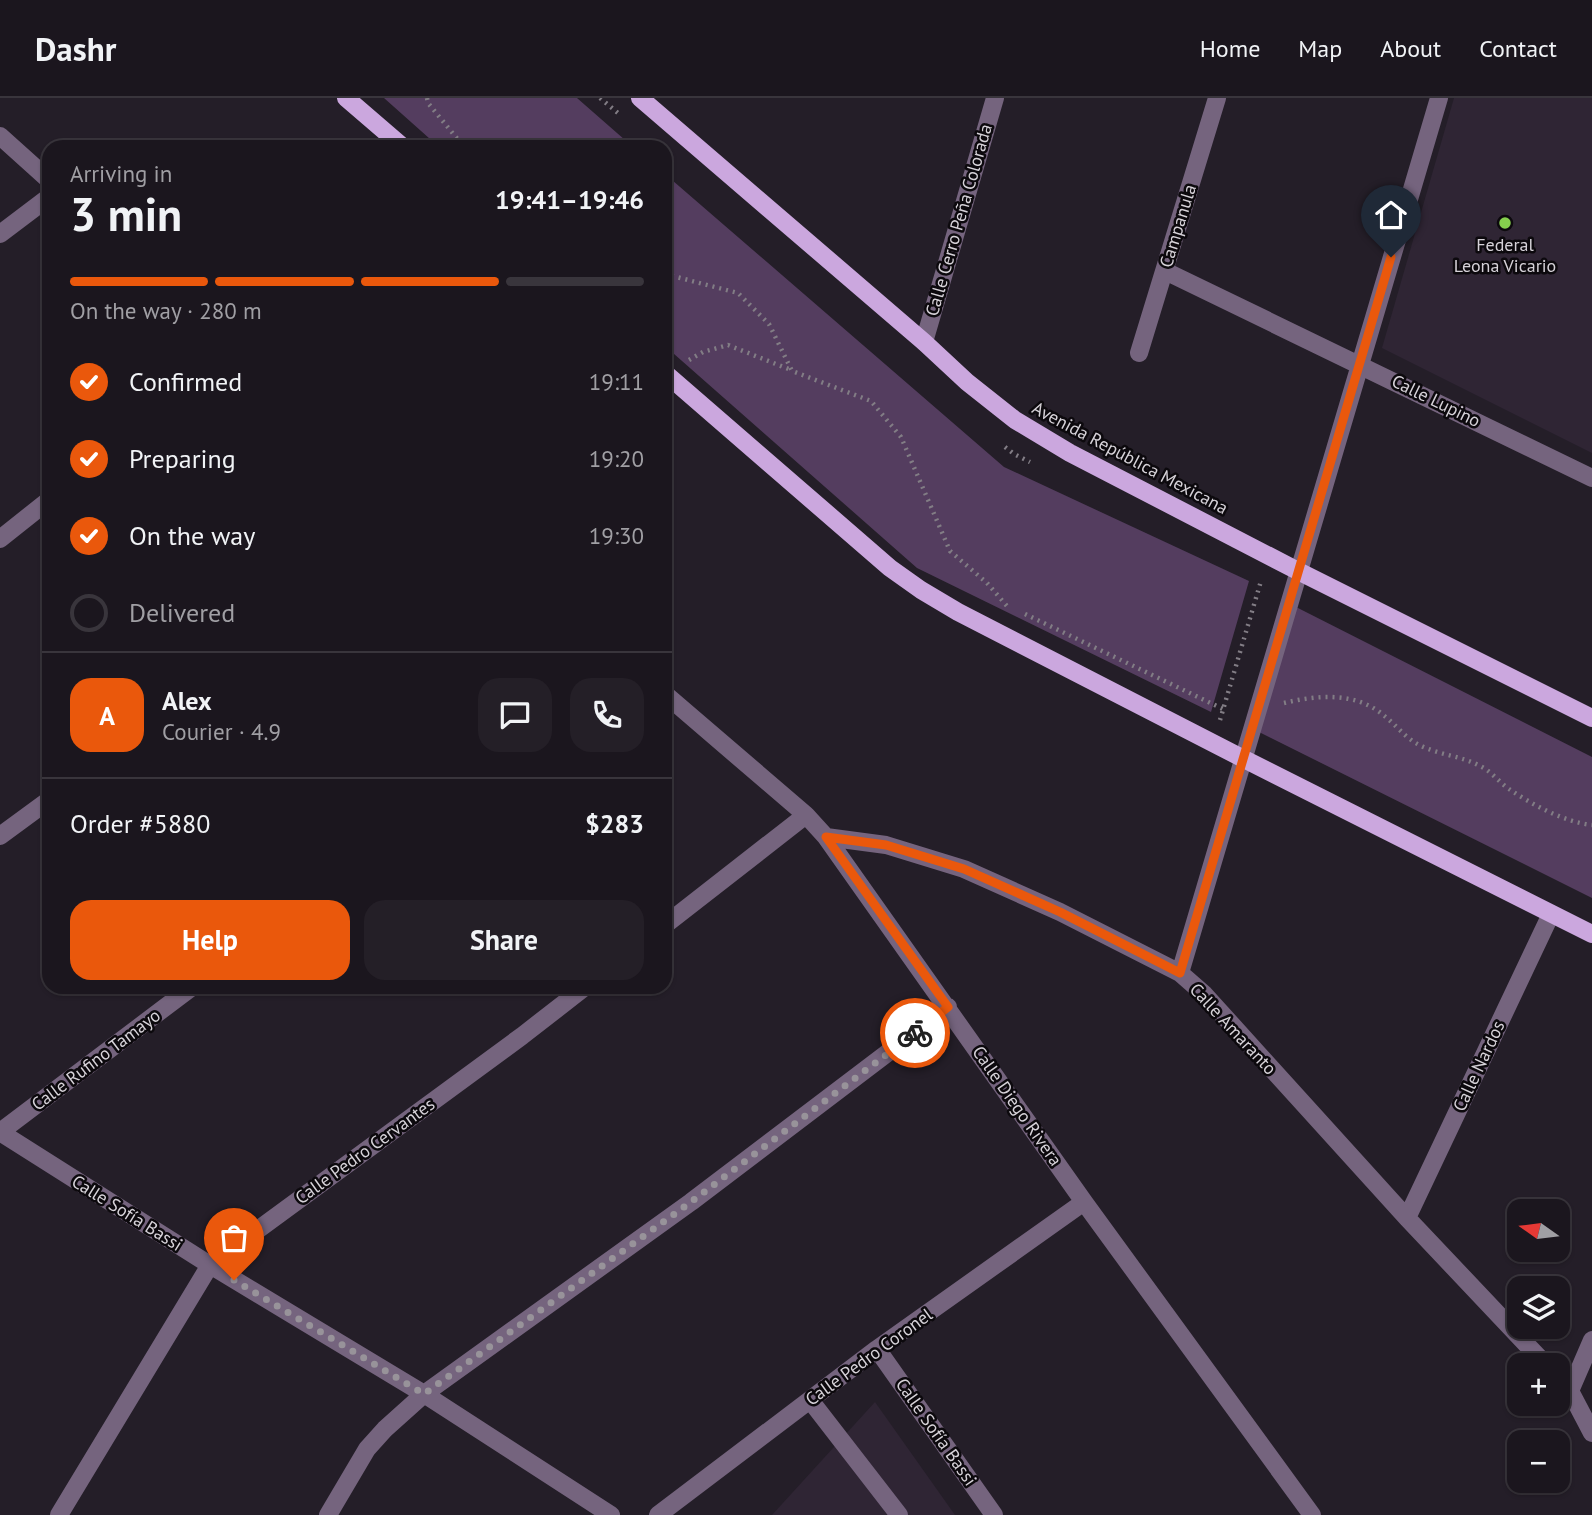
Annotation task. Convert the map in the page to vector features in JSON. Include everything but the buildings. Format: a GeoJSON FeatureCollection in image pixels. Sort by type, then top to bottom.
{"type":"FeatureCollection","features":[{"type":"Feature","properties":{"kind":"main road"},"geometry":{"type":"LineString","coordinates":[[346,98],[395,140]]}},
{"type":"Feature","properties":{"kind":"main road","name":"Avenida República Mexicana"},"geometry":{"type":"LineString","coordinates":[[640,98],[967,382],[1026,427],[1070,453],[1298,571],[1592,718]]}},
{"type":"Feature","properties":{"kind":"main road"},"geometry":{"type":"LineString","coordinates":[[672,379],[890,568],[921,590],[958,612],[1242,758],[1592,934]]}},
{"type":"Feature","properties":{"kind":"street","name":"Campanula"},"geometry":{"type":"LineString","coordinates":[[1139,353],[1217,98]]}},
{"type":"Feature","properties":{"kind":"street"},"geometry":{"type":"LineString","coordinates":[[1180,973],[1439,98]]}},
{"type":"Feature","properties":{"kind":"street","name":"Calle Cerro Peña Colorada"},"geometry":{"type":"LineString","coordinates":[[924,342],[989,102]]}},
{"type":"Feature","properties":{"kind":"street"},"geometry":{"type":"LineString","coordinates":[[0,136],[42,174]]}},
{"type":"Feature","properties":{"kind":"street"},"geometry":{"type":"LineString","coordinates":[[0,234],[42,202]]}},
{"type":"Feature","properties":{"kind":"street","name":"Calle Lupino"},"geometry":{"type":"LineString","coordinates":[[1165,271],[1592,478]]}},
{"type":"Feature","properties":{"kind":"street"},"geometry":{"type":"LineString","coordinates":[[0,539],[42,506]]}},
{"type":"Feature","properties":{"kind":"street","name":"Calle Diego Rivera"},"geometry":{"type":"LineString","coordinates":[[672,700],[806,815],[826,837],[1084,1202],[1312,1515]]}},
{"type":"Feature","properties":{"kind":"street"},"geometry":{"type":"LineString","coordinates":[[0,836],[42,805]]}},
{"type":"Feature","properties":{"kind":"street"},"geometry":{"type":"LineString","coordinates":[[672,920],[806,815]]}},
{"type":"Feature","properties":{"kind":"street","name":"Calle Amaranto"},"geometry":{"type":"LineString","coordinates":[[826,837],[886,845],[964,869],[1060,912],[1180,973],[1204,994],[1407,1219],[1535,1353]]}},
{"type":"Feature","properties":{"kind":"street","name":"Calle Nardos"},"geometry":{"type":"LineString","coordinates":[[1407,1219],[1551,914]]}},
{"type":"Feature","properties":{"kind":"street","name":"Calle Rufino Tamayo"},"geometry":{"type":"LineString","coordinates":[[0,1132],[183,994]]}},
{"type":"Feature","properties":{"kind":"street","name":"Calle Pedro Cervantes"},"geometry":{"type":"LineString","coordinates":[[59,1515],[210,1265],[523,1036],[576,994]]}},
{"type":"Feature","properties":{"kind":"street"},"geometry":{"type":"LineString","coordinates":[[328,1515],[367,1450],[385,1429],[424,1394],[691,1202],[948,1007]]}},
{"type":"Feature","properties":{"kind":"street","name":"Calle Sofía Bassi"},"geometry":{"type":"LineString","coordinates":[[0,1132],[210,1265],[424,1394],[611,1515]]}},
{"type":"Feature","properties":{"kind":"street","name":"Calle Pedro Coronel"},"geometry":{"type":"LineString","coordinates":[[658,1515],[877,1349],[1084,1202]]}},
{"type":"Feature","properties":{"kind":"street"},"geometry":{"type":"LineString","coordinates":[[1570,1375],[1592,1340]]}},
{"type":"Feature","properties":{"kind":"street","name":"Calle Sofía Bassi"},"geometry":{"type":"LineString","coordinates":[[877,1349],[994,1515]]}},
{"type":"Feature","properties":{"kind":"street"},"geometry":{"type":"LineString","coordinates":[[1570,1394],[1592,1433]]}},
{"type":"Feature","properties":{"kind":"street"},"geometry":{"type":"LineString","coordinates":[[810,1400],[899,1515]]}},
{"type":"Feature","properties":{"kind":"path"},"geometry":{"type":"LineString","coordinates":[[427,98],[428,103],[458,140]]}},
{"type":"Feature","properties":{"kind":"path"},"geometry":{"type":"LineString","coordinates":[[672,276],[738,293],[769,324],[792,371]]}},
{"type":"Feature","properties":{"kind":"path"},"geometry":{"type":"LineString","coordinates":[[683,363],[703,352],[728,345],[871,401],[901,436],[950,551],[987,583],[1004,604],[1223,709]]}},
{"type":"Feature","properties":{"kind":"path"},"geometry":{"type":"LineString","coordinates":[[1004,445],[1014,454],[1039,466]]}},
{"type":"Feature","properties":{"kind":"path"},"geometry":{"type":"LineString","coordinates":[[1217,729],[1263,575]]}},
{"type":"Feature","properties":{"kind":"path"},"geometry":{"type":"LineString","coordinates":[[1275,701],[1283,703],[1306,698],[1331,697],[1363,702],[1401,728],[1413,741],[1440,754],[1479,765],[1511,790],[1572,823],[1592,825]]}},
{"type":"Feature","properties":{"kind":"shaded area"},"geometry":{"type":"Polygon","coordinates":[[[384,98],[577,98],[625,140],[431,140],[384,98]]]}},
{"type":"Feature","properties":{"kind":"shaded area","name":"Federal Leona Vicario"},"geometry":{"type":"Polygon","coordinates":[[[1454,98],[1592,98],[1592,453],[1382,348],[1454,98]]]}},
{"type":"Feature","properties":{"kind":"shaded area"},"geometry":{"type":"Polygon","coordinates":[[[672,180],[1004,467],[1249,581],[1211,712],[917,568],[672,352],[672,180]]]}},
{"type":"Feature","properties":{"kind":"shaded area"},"geometry":{"type":"Polygon","coordinates":[[[1296,607],[1592,757],[1592,898],[1259,732],[1296,607]]]}},
{"type":"Feature","properties":{"kind":"shaded area"},"geometry":{"type":"Polygon","coordinates":[[[875,1402],[955,1515],[772,1515],[875,1402]]]}},
{"type":"Feature","properties":{"kind":"way so far"},"geometry":{"type":"LineString","coordinates":[[234,1280],[424,1394],[691,1202],[915,1033]]}},
{"type":"Feature","properties":{"kind":"place","name":"Federal Leona Vicario"},"geometry":{"type":"Point","coordinates":[1505,223]}},
{"type":"Feature","properties":{"kind":"route"},"geometry":{"type":"LineString","coordinates":[[915,1033],[948,1007],[826,837],[886,845],[964,869],[1060,912],[1180,973],[1391,257]]}}]}
